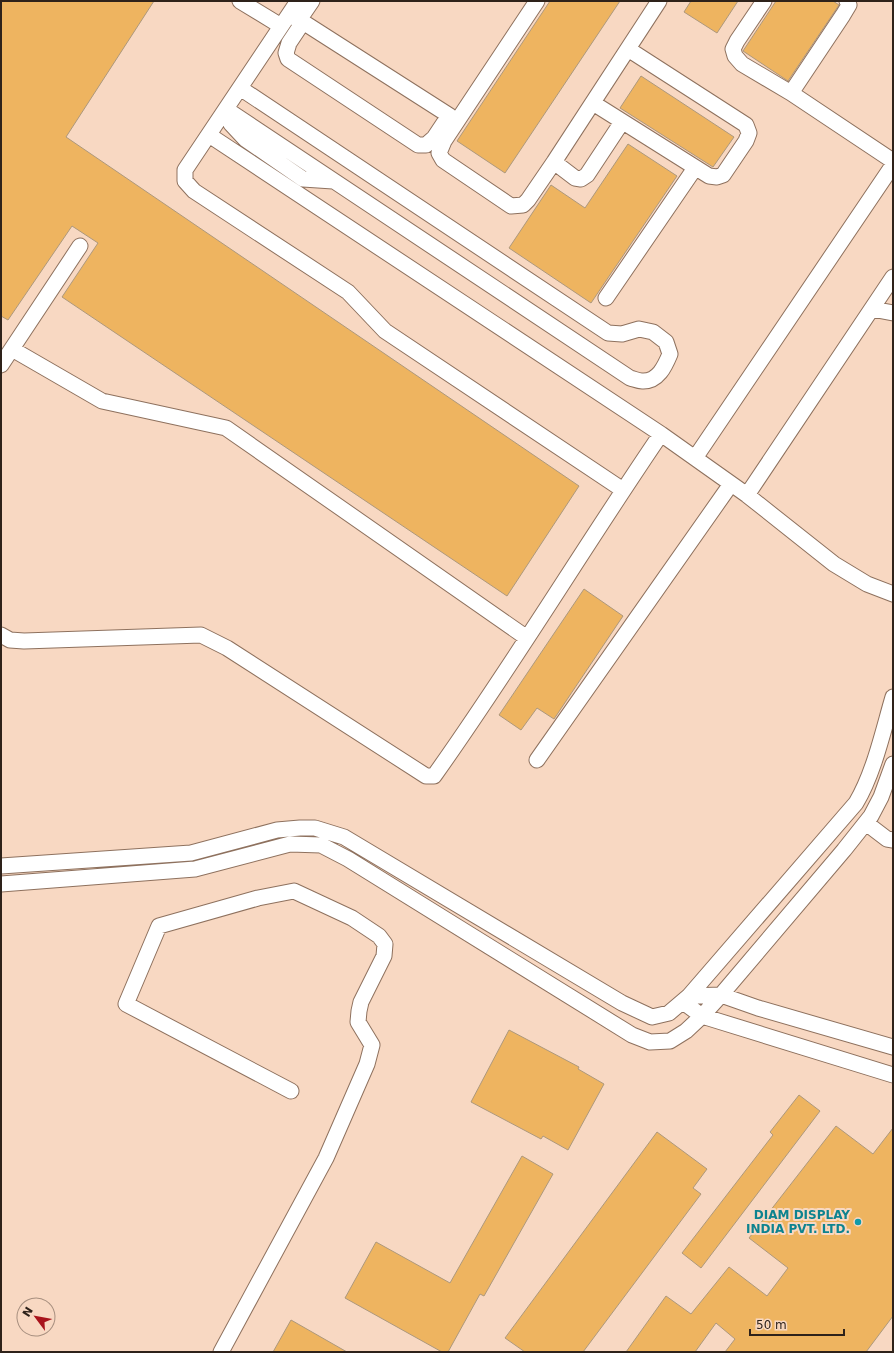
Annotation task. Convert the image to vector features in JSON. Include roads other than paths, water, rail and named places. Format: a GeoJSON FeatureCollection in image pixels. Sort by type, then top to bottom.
{"type":"FeatureCollection","features":[{"type":"Feature","properties":{"kind":"street"},"geometry":{"type":"LineString","coordinates":[[240,1],[293,21],[450,116]]}},
{"type":"Feature","properties":{"kind":"street"},"geometry":{"type":"LineString","coordinates":[[298,1],[286,53],[288,59],[418,145],[426,145],[434,138],[528,1]]}},
{"type":"Feature","properties":{"kind":"street"},"geometry":{"type":"LineString","coordinates":[[312,1],[293,21],[240,88],[185,170],[185,180],[194,191],[348,292],[385,331],[623,490]]}},
{"type":"Feature","properties":{"kind":"street"},"geometry":{"type":"LineString","coordinates":[[537,1],[444,141],[439,153],[443,160],[511,206],[523,205],[554,162],[659,1]]}},
{"type":"Feature","properties":{"kind":"street"},"geometry":{"type":"LineString","coordinates":[[764,1],[737,41],[733,49],[735,56],[742,64],[791,93],[893,161]]}},
{"type":"Feature","properties":{"kind":"street"},"geometry":{"type":"LineString","coordinates":[[791,93],[849,6],[847,1]]}},
{"type":"Feature","properties":{"kind":"street"},"geometry":{"type":"LineString","coordinates":[[593,103],[709,176],[717,177],[723,175],[746,141],[749,133],[746,126],[628,49]]}},
{"type":"Feature","properties":{"kind":"street"},"geometry":{"type":"LineString","coordinates":[[226,109],[630,378],[643,382],[654,379],[664,368],[670,354],[666,342],[653,332],[639,329],[622,334],[608,333],[240,88]]}},
{"type":"Feature","properties":{"kind":"street"},"geometry":{"type":"LineString","coordinates":[[554,162],[575,178],[581,178],[587,175],[622,122]]}},
{"type":"Feature","properties":{"kind":"street"},"geometry":{"type":"LineString","coordinates":[[209,135],[661,434],[747,495],[834,564],[867,584],[893,594]]}},
{"type":"Feature","properties":{"kind":"street"},"geometry":{"type":"LineString","coordinates":[[695,458],[893,165]]}},
{"type":"Feature","properties":{"kind":"street"},"geometry":{"type":"LineString","coordinates":[[606,298],[695,168]]}},
{"type":"Feature","properties":{"kind":"street"},"geometry":{"type":"LineString","coordinates":[[359,198],[374,177]]}},
{"type":"Feature","properties":{"kind":"street"},"geometry":{"type":"LineString","coordinates":[[1,365],[80,246]]}},
{"type":"Feature","properties":{"kind":"street"},"geometry":{"type":"LineString","coordinates":[[747,495],[893,277]]}},
{"type":"Feature","properties":{"kind":"street"},"geometry":{"type":"LineString","coordinates":[[872,309],[893,314]]}},
{"type":"Feature","properties":{"kind":"street"},"geometry":{"type":"LineString","coordinates":[[12,348],[102,401],[226,428],[527,638]]}},
{"type":"Feature","properties":{"kind":"street"},"geometry":{"type":"LineString","coordinates":[[1,635],[10,640],[24,641],[201,634],[227,648],[426,776],[434,776],[472,722],[661,434]]}},
{"type":"Feature","properties":{"kind":"street"},"geometry":{"type":"LineString","coordinates":[[537,760],[731,484]]}},
{"type":"Feature","properties":{"kind":"street"},"geometry":{"type":"LineString","coordinates":[[1,866],[191,853],[277,830],[315,828],[344,838],[628,1006],[652,1017],[669,1013],[686,999],[856,803],[863,792],[893,697]]}},
{"type":"Feature","properties":{"kind":"street"},"geometry":{"type":"LineString","coordinates":[[1,884],[195,868],[290,844],[321,845],[348,859],[632,1035],[650,1042],[670,1041],[686,1031],[721,995],[866,823],[881,797],[893,764]]}},
{"type":"Feature","properties":{"kind":"street"},"geometry":{"type":"LineString","coordinates":[[866,823],[887,839],[893,840]]}},
{"type":"Feature","properties":{"kind":"street"},"geometry":{"type":"LineString","coordinates":[[221,1352],[326,1158],[367,1064],[372,1046],[358,1022],[359,1011],[361,1002],[384,956],[385,944],[379,936],[352,918],[294,892],[258,898],[159,926],[126,1004],[291,1091]]}},
{"type":"Feature","properties":{"kind":"street"},"geometry":{"type":"LineString","coordinates":[[686,999],[721,995],[758,1008],[893,1047]]}},
{"type":"Feature","properties":{"kind":"street"},"geometry":{"type":"LineString","coordinates":[[686,999],[702,1016],[893,1075]]}},
{"type":"Feature","properties":{"kind":"place","name":"DIAM DISPLAY INDIA PVT. LTD."},"geometry":{"type":"Point","coordinates":[858,1222]}}]}
